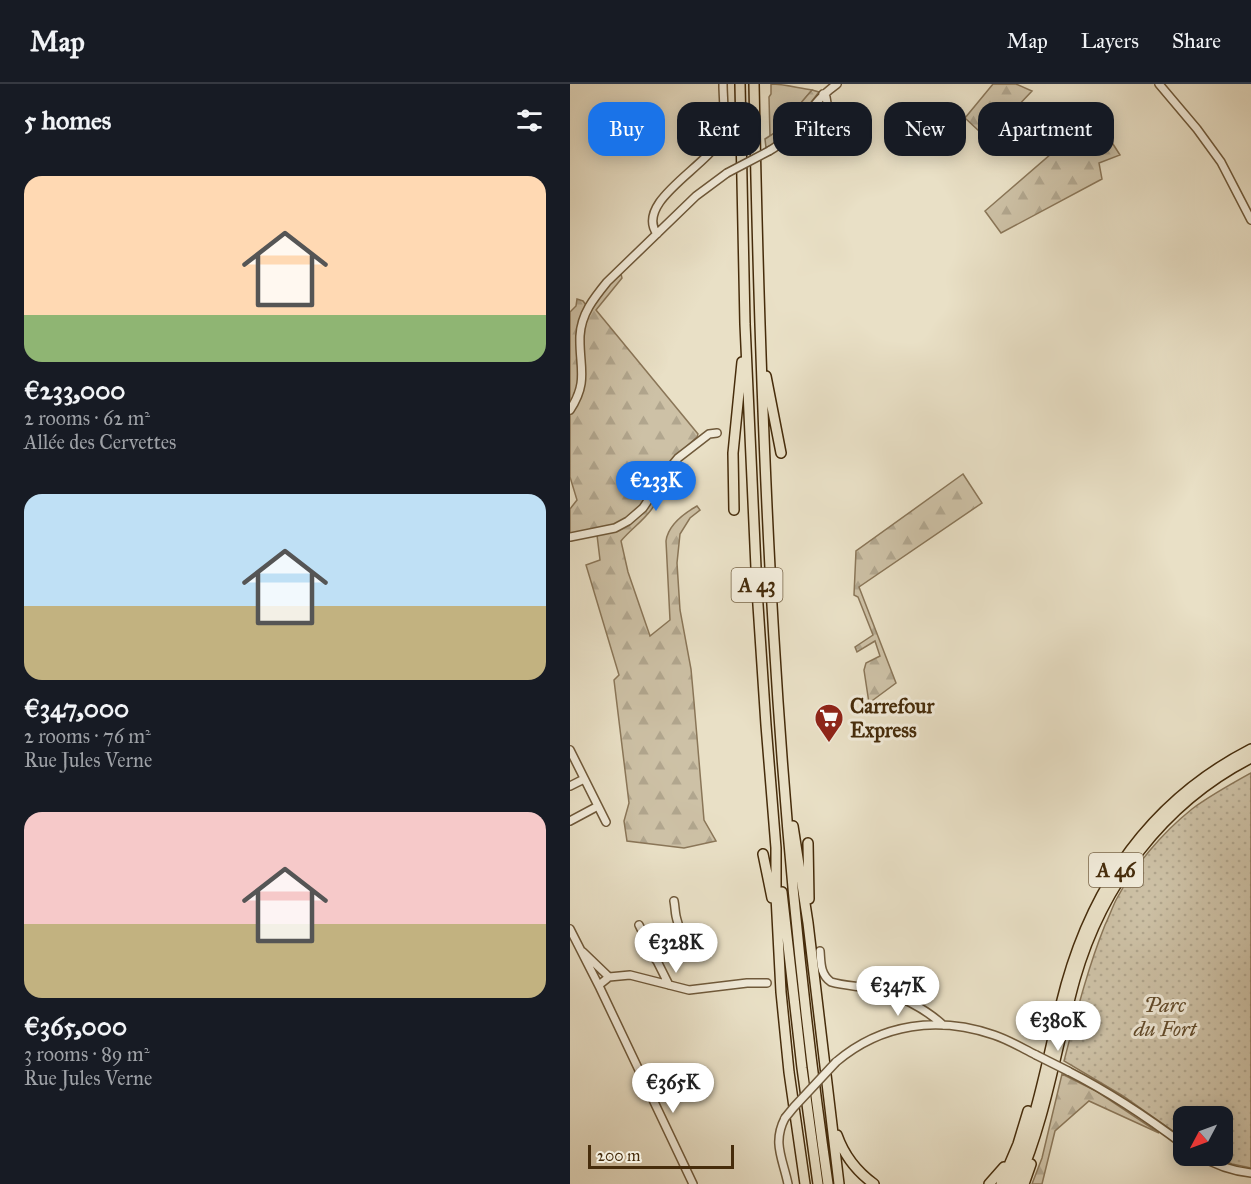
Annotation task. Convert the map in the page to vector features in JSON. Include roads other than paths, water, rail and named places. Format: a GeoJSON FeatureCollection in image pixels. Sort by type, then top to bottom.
{"type":"FeatureCollection","features":[{"type":"Feature","properties":{"kind":"highway","name":"A 43"},"geometry":{"type":"LineString","coordinates":[[740,84],[745,324],[752,496],[766,725],[776,848],[818,1184]]}},
{"type":"Feature","properties":{"kind":"highway","name":"A 43"},"geometry":{"type":"LineString","coordinates":[[754,84],[767,529],[782,755],[802,975],[828,1184]]}},
{"type":"Feature","properties":{"kind":"highway"},"geometry":{"type":"LineString","coordinates":[[734,510],[733,453],[745,324]]}},
{"type":"Feature","properties":{"kind":"highway"},"geometry":{"type":"LineString","coordinates":[[760,347],[781,453]]}},
{"type":"Feature","properties":{"kind":"highway","name":"A 46"},"geometry":{"type":"LineString","coordinates":[[1008,1184],[1030,1126],[1067,979],[1082,934],[1095,906],[1115,871],[1166,809],[1203,778],[1251,749]]}},
{"type":"Feature","properties":{"kind":"highway"},"geometry":{"type":"LineString","coordinates":[[782,755],[815,948]]}},
{"type":"Feature","properties":{"kind":"highway","name":"A 46"},"geometry":{"type":"LineString","coordinates":[[1017,1184],[1037,1130],[1082,957],[1098,918],[1121,876],[1145,843],[1171,814],[1206,785],[1251,758]]}},
{"type":"Feature","properties":{"kind":"highway"},"geometry":{"type":"LineString","coordinates":[[808,843],[815,948],[839,1184]]}},
{"type":"Feature","properties":{"kind":"highway"},"geometry":{"type":"LineString","coordinates":[[776,848],[778,933],[785,1030],[803,1184]]}},
{"type":"Feature","properties":{"kind":"highway"},"geometry":{"type":"LineString","coordinates":[[764,854],[778,933]]}},
{"type":"Feature","properties":{"kind":"highway"},"geometry":{"type":"LineString","coordinates":[[1000,1184],[1018,1144],[1052,1040]]}},
{"type":"Feature","properties":{"kind":"highway"},"geometry":{"type":"LineString","coordinates":[[1024,1184],[1042,1129],[1051,1077]]}},
{"type":"Feature","properties":{"kind":"highway"},"geometry":{"type":"LineString","coordinates":[[832,1119],[837,1138],[848,1158],[874,1184]]}},
{"type":"Feature","properties":{"kind":"highway"},"geometry":{"type":"LineString","coordinates":[[989,1184],[1000,1172],[1018,1144]]}},
{"type":"Feature","properties":{"kind":"street"},"geometry":{"type":"LineString","coordinates":[[657,234],[652,220],[656,206],[711,153],[719,142],[723,130],[723,84]]}},
{"type":"Feature","properties":{"kind":"street"},"geometry":{"type":"LineString","coordinates":[[570,410],[583,379],[580,335],[586,312],[594,297],[696,196],[728,173],[780,144],[818,100],[822,109],[827,103],[823,94],[837,84]]}},
{"type":"Feature","properties":{"kind":"street"},"geometry":{"type":"LineString","coordinates":[[1159,84],[1221,162],[1251,220]]}},
{"type":"Feature","properties":{"kind":"street"},"geometry":{"type":"LineString","coordinates":[[570,537],[615,528],[628,521],[643,508],[678,458],[710,434],[717,433]]}},
{"type":"Feature","properties":{"kind":"street"},"geometry":{"type":"LineString","coordinates":[[570,750],[606,822]]}},
{"type":"Feature","properties":{"kind":"street"},"geometry":{"type":"LineString","coordinates":[[570,786],[584,779]]}},
{"type":"Feature","properties":{"kind":"street"},"geometry":{"type":"LineString","coordinates":[[570,821],[598,806]]}},
{"type":"Feature","properties":{"kind":"street"},"geometry":{"type":"LineString","coordinates":[[656,960],[679,949],[681,945],[674,901]]}},
{"type":"Feature","properties":{"kind":"street"},"geometry":{"type":"LineString","coordinates":[[639,925],[669,985]]}},
{"type":"Feature","properties":{"kind":"street"},"geometry":{"type":"LineString","coordinates":[[570,929],[693,1184]]}},
{"type":"Feature","properties":{"kind":"street"},"geometry":{"type":"LineString","coordinates":[[681,936],[696,946]]}},
{"type":"Feature","properties":{"kind":"street"},"geometry":{"type":"LineString","coordinates":[[815,948],[821,969],[828,980],[892,994],[934,1017],[943,1025]]}},
{"type":"Feature","properties":{"kind":"street"},"geometry":{"type":"LineString","coordinates":[[581,951],[586,953],[609,977]]}},
{"type":"Feature","properties":{"kind":"street"},"geometry":{"type":"LineString","coordinates":[[599,985],[609,977],[630,975],[689,990],[767,983]]}},
{"type":"Feature","properties":{"kind":"street"},"geometry":{"type":"LineString","coordinates":[[788,1184],[778,1139],[785,1118],[836,1062],[863,1043],[883,1034],[907,1028],[943,1025],[992,1035],[1100,1088],[1173,1137]]}},
{"type":"Feature","properties":{"kind":"street"},"geometry":{"type":"LineString","coordinates":[[1221,1166],[1238,1172],[1251,1173]]}},
{"type":"Feature","properties":{"kind":"place","name":"Carrefour Express"},"geometry":{"type":"Point","coordinates":[829,744]}},
{"type":"Feature","properties":{"kind":"park label","name":"Parc du Fort"},"geometry":{"type":"Point","coordinates":[1165,1017]}}]}
